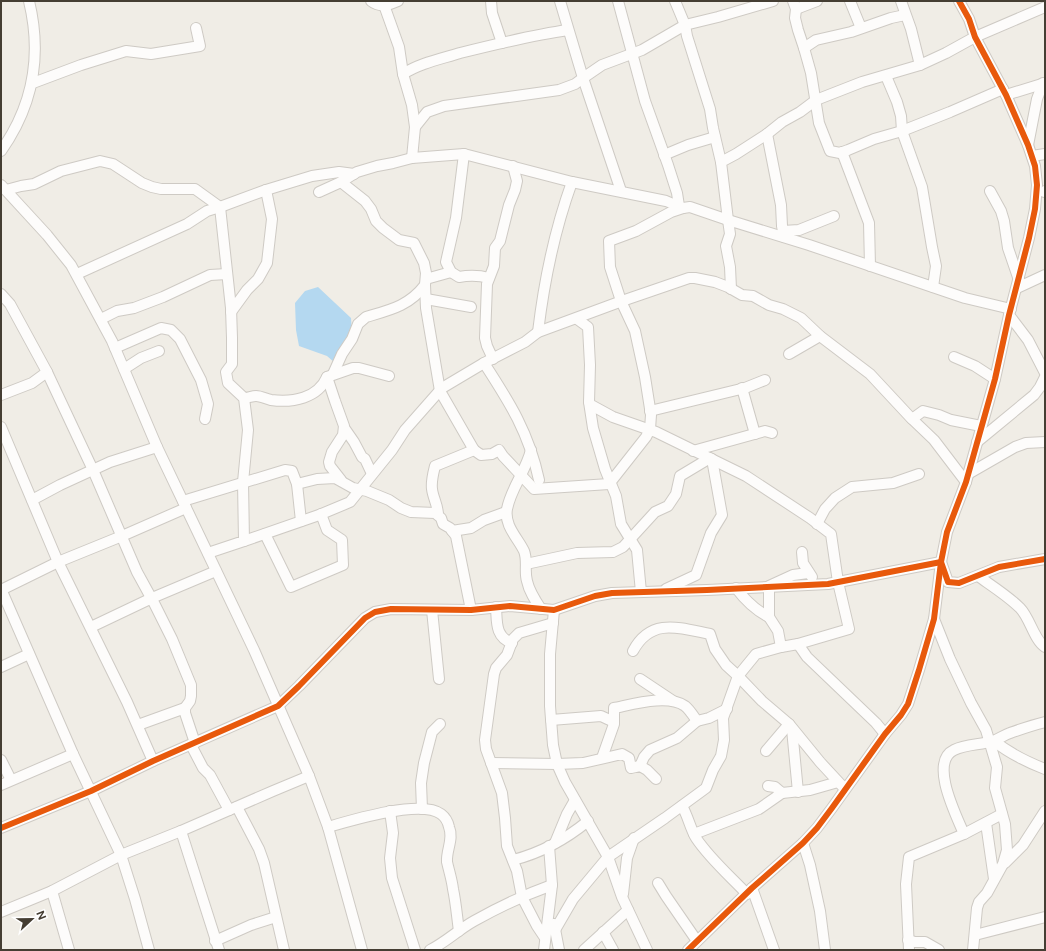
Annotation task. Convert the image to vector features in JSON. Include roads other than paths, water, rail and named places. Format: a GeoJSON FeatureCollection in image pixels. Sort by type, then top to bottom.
{"type":"FeatureCollection","features":[{"type":"Feature","properties":{"kind":"street"},"geometry":{"type":"LineString","coordinates":[[1,151],[9,140],[22,116],[32,83],[35,57],[34,21],[29,1]]}},
{"type":"Feature","properties":{"kind":"street"},"geometry":{"type":"LineString","coordinates":[[371,1],[381,6],[398,1]]}},
{"type":"Feature","properties":{"kind":"street"},"geometry":{"type":"LineString","coordinates":[[491,1],[492,13],[502,43]]}},
{"type":"Feature","properties":{"kind":"street"},"geometry":{"type":"LineString","coordinates":[[560,1],[583,78],[621,191]]}},
{"type":"Feature","properties":{"kind":"street"},"geometry":{"type":"LineString","coordinates":[[618,1],[645,101],[681,207]]}},
{"type":"Feature","properties":{"kind":"street"},"geometry":{"type":"LineString","coordinates":[[675,1],[685,25],[687,36],[710,109],[721,162],[730,234],[726,246],[730,267],[731,289]]}},
{"type":"Feature","properties":{"kind":"street"},"geometry":{"type":"LineString","coordinates":[[415,128],[427,112],[444,106],[559,90],[575,84],[602,65],[642,50],[685,25],[773,1]]}},
{"type":"Feature","properties":{"kind":"street"},"geometry":{"type":"LineString","coordinates":[[817,1],[794,5],[797,24],[816,100],[819,123],[830,151],[842,152],[1004,92],[1044,83]]}},
{"type":"Feature","properties":{"kind":"street"},"geometry":{"type":"LineString","coordinates":[[850,1],[861,28]]}},
{"type":"Feature","properties":{"kind":"street"},"geometry":{"type":"LineString","coordinates":[[901,1],[911,29],[920,65]]}},
{"type":"Feature","properties":{"kind":"street"},"geometry":{"type":"LineString","coordinates":[[688,950],[803,843],[817,828],[841,785],[901,715],[908,704],[934,620],[941,562],[948,532],[967,478],[995,379],[1035,209],[1043,190],[1028,145],[1004,92],[975,37],[969,19],[959,1]]}},
{"type":"Feature","properties":{"kind":"street"},"geometry":{"type":"LineString","coordinates":[[968,1],[969,19]]}},
{"type":"Feature","properties":{"kind":"street"},"geometry":{"type":"LineString","coordinates":[[384,5],[399,47],[403,74],[412,105],[415,128],[412,158]]}},
{"type":"Feature","properties":{"kind":"street"},"geometry":{"type":"LineString","coordinates":[[721,162],[767,134],[782,122],[800,112],[816,100],[862,82],[920,65],[975,37],[1045,7]]}},
{"type":"Feature","properties":{"kind":"street"},"geometry":{"type":"LineString","coordinates":[[804,48],[816,40],[851,32],[905,15]]}},
{"type":"Feature","properties":{"kind":"street"},"geometry":{"type":"LineString","coordinates":[[32,83],[81,65],[126,51],[151,54],[200,46],[196,28]]}},
{"type":"Feature","properties":{"kind":"street"},"geometry":{"type":"LineString","coordinates":[[403,74],[414,68],[443,58],[542,34],[568,30]]}},
{"type":"Feature","properties":{"kind":"street"},"geometry":{"type":"LineString","coordinates":[[886,76],[901,116],[902,130],[922,187],[936,266],[933,287]]}},
{"type":"Feature","properties":{"kind":"street"},"geometry":{"type":"LineString","coordinates":[[1028,145],[1037,99],[1044,83]]}},
{"type":"Feature","properties":{"kind":"street"},"geometry":{"type":"LineString","coordinates":[[412,105],[427,112]]}},
{"type":"Feature","properties":{"kind":"street"},"geometry":{"type":"LineString","coordinates":[[767,134],[781,205],[784,234]]}},
{"type":"Feature","properties":{"kind":"street"},"geometry":{"type":"LineString","coordinates":[[664,154],[715,136]]}},
{"type":"Feature","properties":{"kind":"street"},"geometry":{"type":"LineString","coordinates":[[842,152],[869,223],[870,266]]}},
{"type":"Feature","properties":{"kind":"street"},"geometry":{"type":"LineString","coordinates":[[464,154],[456,218],[446,262],[451,272],[459,277],[470,275],[489,278]]}},
{"type":"Feature","properties":{"kind":"street"},"geometry":{"type":"LineString","coordinates":[[319,192],[354,174],[377,166],[412,158],[464,154],[572,182],[654,198],[681,207],[690,207],[728,220],[784,234],[870,266],[1010,312],[1028,340],[1044,372],[1040,387],[1034,395],[977,442]]}},
{"type":"Feature","properties":{"kind":"street"},"geometry":{"type":"LineString","coordinates":[[1032,156],[1045,154]]}},
{"type":"Feature","properties":{"kind":"street"},"geometry":{"type":"LineString","coordinates":[[3,187],[34,184],[61,171],[100,161],[113,164],[142,183],[152,187],[161,189],[195,189],[220,207],[231,312],[232,364],[226,372],[228,383],[244,398],[248,430],[243,482],[244,541]]}},
{"type":"Feature","properties":{"kind":"street"},"geometry":{"type":"LineString","coordinates":[[513,166],[517,181],[509,204],[500,241],[495,248],[494,266],[487,284],[485,338],[488,361],[515,413],[531,450],[539,480]]}},
{"type":"Feature","properties":{"kind":"street"},"geometry":{"type":"LineString","coordinates":[[77,274],[187,224],[207,211],[266,190],[312,176],[339,172],[354,174]]}},
{"type":"Feature","properties":{"kind":"street"},"geometry":{"type":"LineString","coordinates":[[341,182],[364,201],[376,221],[383,228],[398,240],[414,243],[424,263],[426,273],[425,282],[428,324],[440,390],[474,450],[481,455],[492,454],[499,450],[522,475],[531,488],[537,489],[609,484],[638,449],[650,429],[650,411],[646,377],[635,331],[621,301],[610,267],[609,241],[636,231],[681,207]]}},
{"type":"Feature","properties":{"kind":"street"},"geometry":{"type":"LineString","coordinates":[[538,332],[541,307],[561,215],[572,182]]}},
{"type":"Feature","properties":{"kind":"street"},"geometry":{"type":"LineString","coordinates":[[3,187],[48,235],[72,265],[115,348],[157,447],[254,650],[309,776],[328,827],[362,950]]}},
{"type":"Feature","properties":{"kind":"street"},"geometry":{"type":"LineString","coordinates":[[231,312],[267,264],[272,219],[266,190]]}},
{"type":"Feature","properties":{"kind":"street"},"geometry":{"type":"LineString","coordinates":[[990,191],[1001,211],[1008,248],[1018,284]]}},
{"type":"Feature","properties":{"kind":"street"},"geometry":{"type":"LineString","coordinates":[[654,198],[660,212],[657,220]]}},
{"type":"Feature","properties":{"kind":"street"},"geometry":{"type":"LineString","coordinates":[[784,234],[834,216]]}},
{"type":"Feature","properties":{"kind":"street"},"geometry":{"type":"LineString","coordinates":[[244,398],[257,396],[281,401],[302,399],[310,396],[324,384],[330,376],[362,319],[399,307],[420,292],[425,282],[451,272]]}},
{"type":"Feature","properties":{"kind":"street"},"geometry":{"type":"LineString","coordinates":[[101,319],[117,311],[134,308],[163,298],[210,276],[227,274]]}},
{"type":"Feature","properties":{"kind":"street"},"geometry":{"type":"LineString","coordinates":[[1018,284],[1045,275]]}},
{"type":"Feature","properties":{"kind":"street"},"geometry":{"type":"LineString","coordinates":[[208,554],[321,514],[350,502],[392,450],[405,430],[440,390],[488,361],[525,342],[538,332],[621,301],[689,278],[715,282],[742,295],[753,296],[769,305],[796,315],[820,336],[870,374],[934,440],[967,478]]}},
{"type":"Feature","properties":{"kind":"street"},"geometry":{"type":"LineString","coordinates":[[1,294],[10,304],[47,372],[93,470],[137,572],[152,598],[172,639],[191,685],[190,701],[184,708],[138,724]]}},
{"type":"Feature","properties":{"kind":"street"},"geometry":{"type":"LineString","coordinates":[[426,299],[471,307]]}},
{"type":"Feature","properties":{"kind":"street"},"geometry":{"type":"LineString","coordinates":[[577,318],[588,327],[590,365],[588,402],[593,428],[616,496],[621,524],[637,550],[641,592]]}},
{"type":"Feature","properties":{"kind":"street"},"geometry":{"type":"LineString","coordinates":[[115,348],[161,328],[171,330],[180,339],[200,380],[208,404],[205,420]]}},
{"type":"Feature","properties":{"kind":"street"},"geometry":{"type":"LineString","coordinates":[[789,354],[820,336]]}},
{"type":"Feature","properties":{"kind":"street"},"geometry":{"type":"LineString","coordinates":[[124,369],[141,358],[159,351]]}},
{"type":"Feature","properties":{"kind":"street"},"geometry":{"type":"LineString","coordinates":[[954,357],[975,366],[995,379]]}},
{"type":"Feature","properties":{"kind":"street"},"geometry":{"type":"LineString","coordinates":[[330,376],[348,369],[359,368],[389,376]]}},
{"type":"Feature","properties":{"kind":"street"},"geometry":{"type":"LineString","coordinates":[[1,395],[32,383],[47,372]]}},
{"type":"Feature","properties":{"kind":"street"},"geometry":{"type":"LineString","coordinates":[[330,376],[345,430],[354,442],[362,457],[365,459],[372,474]]}},
{"type":"Feature","properties":{"kind":"street"},"geometry":{"type":"LineString","coordinates":[[650,411],[742,388],[765,380]]}},
{"type":"Feature","properties":{"kind":"street"},"geometry":{"type":"LineString","coordinates":[[742,388],[755,434]]}},
{"type":"Feature","properties":{"kind":"street"},"geometry":{"type":"LineString","coordinates":[[555,930],[573,899],[608,857],[706,788],[713,770],[721,756],[724,740],[723,718],[738,676],[756,654],[798,644],[849,629],[838,582],[831,534],[810,518],[746,476],[650,429],[639,427],[613,417],[588,402]]}},
{"type":"Feature","properties":{"kind":"street"},"geometry":{"type":"LineString","coordinates":[[912,419],[923,411],[951,420],[981,426]]}},
{"type":"Feature","properties":{"kind":"street"},"geometry":{"type":"LineString","coordinates":[[1,427],[58,562],[138,724],[153,761]]}},
{"type":"Feature","properties":{"kind":"street"},"geometry":{"type":"LineString","coordinates":[[341,480],[330,466],[329,462],[330,457],[345,430]]}},
{"type":"Feature","properties":{"kind":"street"},"geometry":{"type":"LineString","coordinates":[[693,451],[765,431],[772,433]]}},
{"type":"Feature","properties":{"kind":"street"},"geometry":{"type":"LineString","coordinates":[[967,478],[1015,447],[1026,443],[1045,442]]}},
{"type":"Feature","properties":{"kind":"street"},"geometry":{"type":"LineString","coordinates":[[32,500],[60,484],[110,462],[157,447]]}},
{"type":"Feature","properties":{"kind":"street"},"geometry":{"type":"LineString","coordinates":[[438,515],[432,488],[432,477],[435,466],[474,450]]}},
{"type":"Feature","properties":{"kind":"street"},"geometry":{"type":"LineString","coordinates":[[531,450],[506,512],[513,534],[524,553],[527,581],[532,595],[541,608]]}},
{"type":"Feature","properties":{"kind":"street"},"geometry":{"type":"LineString","coordinates":[[526,564],[577,553],[613,552],[623,547],[655,512],[668,506],[676,494],[680,476],[711,459]]}},
{"type":"Feature","properties":{"kind":"street"},"geometry":{"type":"LineString","coordinates":[[663,591],[696,575],[711,533],[722,515],[711,459]]}},
{"type":"Feature","properties":{"kind":"street"},"geometry":{"type":"LineString","coordinates":[[149,950],[121,855],[73,754],[1,589],[58,562],[122,536],[184,505],[243,482],[285,470],[292,471],[297,484],[301,521]]}},
{"type":"Feature","properties":{"kind":"street"},"geometry":{"type":"LineString","coordinates":[[817,524],[825,509],[835,498],[852,487],[893,483],[920,474]]}},
{"type":"Feature","properties":{"kind":"street"},"geometry":{"type":"LineString","coordinates":[[297,484],[335,478],[353,488],[360,489],[390,500],[401,508],[411,512],[435,513],[438,515],[443,524],[456,536],[471,610]]}},
{"type":"Feature","properties":{"kind":"street"},"geometry":{"type":"LineString","coordinates":[[452,531],[471,528],[484,520],[506,512]]}},
{"type":"Feature","properties":{"kind":"street"},"geometry":{"type":"LineString","coordinates":[[265,534],[291,587],[343,565],[342,540],[327,530],[321,514]]}},
{"type":"Feature","properties":{"kind":"street"},"geometry":{"type":"LineString","coordinates":[[802,552],[803,563],[808,573],[819,584]]}},
{"type":"Feature","properties":{"kind":"street"},"geometry":{"type":"LineString","coordinates":[[941,562],[948,582],[959,583],[999,567],[1045,559]]}},
{"type":"Feature","properties":{"kind":"street"},"geometry":{"type":"LineString","coordinates":[[1,828],[91,791],[153,761],[278,706],[365,618],[375,612],[391,609],[471,610],[510,606],[554,610],[595,596],[612,593],[819,584],[838,582],[941,562]]}},
{"type":"Feature","properties":{"kind":"street"},"geometry":{"type":"LineString","coordinates":[[91,627],[152,598],[216,571]]}},
{"type":"Feature","properties":{"kind":"street"},"geometry":{"type":"LineString","coordinates":[[769,586],[793,575],[808,573]]}},
{"type":"Feature","properties":{"kind":"street"},"geometry":{"type":"LineString","coordinates":[[978,576],[1020,608],[1045,647]]}},
{"type":"Feature","properties":{"kind":"street"},"geometry":{"type":"LineString","coordinates":[[769,586],[769,617],[778,631],[781,647]]}},
{"type":"Feature","properties":{"kind":"street"},"geometry":{"type":"LineString","coordinates":[[736,588],[760,613],[769,617]]}},
{"type":"Feature","properties":{"kind":"street"},"geometry":{"type":"LineString","coordinates":[[496,607],[497,624],[501,637],[505,641],[512,643]]}},
{"type":"Feature","properties":{"kind":"street"},"geometry":{"type":"LineString","coordinates":[[432,610],[439,679]]}},
{"type":"Feature","properties":{"kind":"street"},"geometry":{"type":"LineString","coordinates":[[554,610],[550,654],[551,720],[556,764],[608,857],[622,897],[647,950]]}},
{"type":"Feature","properties":{"kind":"street"},"geometry":{"type":"LineString","coordinates":[[934,620],[950,659],[971,703],[992,741],[997,768],[995,788],[1006,829],[1007,850],[1003,864],[987,893],[979,902],[977,908],[973,950]]}},
{"type":"Feature","properties":{"kind":"street"},"geometry":{"type":"LineString","coordinates":[[545,938],[522,897],[513,860],[507,846],[505,818],[500,787],[486,749],[485,740],[496,668],[507,655],[513,639],[519,634],[553,623]]}},
{"type":"Feature","properties":{"kind":"street"},"geometry":{"type":"LineString","coordinates":[[633,651],[636,645],[643,638],[656,629],[664,627],[674,626],[710,634],[719,657],[790,726],[841,785]]}},
{"type":"Feature","properties":{"kind":"street"},"geometry":{"type":"LineString","coordinates":[[798,644],[807,657],[876,723],[884,734]]}},
{"type":"Feature","properties":{"kind":"street"},"geometry":{"type":"LineString","coordinates":[[1,667],[29,654]]}},
{"type":"Feature","properties":{"kind":"street"},"geometry":{"type":"LineString","coordinates":[[640,679],[686,707],[697,721]]}},
{"type":"Feature","properties":{"kind":"street"},"geometry":{"type":"LineString","coordinates":[[602,758],[614,722],[614,708],[650,701],[674,701]]}},
{"type":"Feature","properties":{"kind":"street"},"geometry":{"type":"LineString","coordinates":[[184,708],[193,744],[203,768],[210,775],[256,843],[264,863],[284,950]]}},
{"type":"Feature","properties":{"kind":"street"},"geometry":{"type":"LineString","coordinates":[[640,766],[644,757],[650,750],[677,738],[697,721],[709,718],[727,709]]}},
{"type":"Feature","properties":{"kind":"street"},"geometry":{"type":"LineString","coordinates":[[551,720],[601,716],[614,722]]}},
{"type":"Feature","properties":{"kind":"street"},"geometry":{"type":"LineString","coordinates":[[964,834],[946,788],[943,765],[945,757],[953,750],[968,745],[992,741],[1009,733],[1045,722]]}},
{"type":"Feature","properties":{"kind":"street"},"geometry":{"type":"LineString","coordinates":[[422,809],[422,773],[432,732],[440,724]]}},
{"type":"Feature","properties":{"kind":"street"},"geometry":{"type":"LineString","coordinates":[[766,751],[790,726]]}},
{"type":"Feature","properties":{"kind":"street"},"geometry":{"type":"LineString","coordinates":[[790,726],[798,792]]}},
{"type":"Feature","properties":{"kind":"street"},"geometry":{"type":"LineString","coordinates":[[992,741],[1025,761],[1045,769]]}},
{"type":"Feature","properties":{"kind":"street"},"geometry":{"type":"LineString","coordinates":[[1,785],[73,754]]}},
{"type":"Feature","properties":{"kind":"street"},"geometry":{"type":"LineString","coordinates":[[491,763],[583,763],[622,754],[629,758],[631,768],[640,766],[656,778]]}},
{"type":"Feature","properties":{"kind":"street"},"geometry":{"type":"LineString","coordinates":[[1,760],[11,780]]}},
{"type":"Feature","properties":{"kind":"street"},"geometry":{"type":"LineString","coordinates":[[1,912],[52,891],[121,855],[309,776]]}},
{"type":"Feature","properties":{"kind":"street"},"geometry":{"type":"LineString","coordinates":[[694,834],[759,809],[782,793],[841,785]]}},
{"type":"Feature","properties":{"kind":"street"},"geometry":{"type":"LineString","coordinates":[[768,786],[775,787],[782,793]]}},
{"type":"Feature","properties":{"kind":"street"},"geometry":{"type":"LineString","coordinates":[[544,950],[552,885],[552,845],[566,814],[575,800]]}},
{"type":"Feature","properties":{"kind":"street"},"geometry":{"type":"LineString","coordinates":[[682,806],[687,814],[694,834],[702,845],[721,867],[750,891],[774,950]]}},
{"type":"Feature","properties":{"kind":"street"},"geometry":{"type":"LineString","coordinates":[[328,827],[390,811],[422,809],[431,810],[441,814],[450,828],[451,836],[447,862],[454,890],[459,931]]}},
{"type":"Feature","properties":{"kind":"street"},"geometry":{"type":"LineString","coordinates":[[390,811],[393,833],[390,858],[392,878],[415,950]]}},
{"type":"Feature","properties":{"kind":"street"},"geometry":{"type":"LineString","coordinates":[[1003,864],[1023,845],[1045,811]]}},
{"type":"Feature","properties":{"kind":"street"},"geometry":{"type":"LineString","coordinates":[[939,950],[925,942],[915,942],[909,945],[906,884],[909,857],[964,834],[1002,814]]}},
{"type":"Feature","properties":{"kind":"street"},"geometry":{"type":"LineString","coordinates":[[513,860],[526,857],[552,845],[588,821]]}},
{"type":"Feature","properties":{"kind":"street"},"geometry":{"type":"LineString","coordinates":[[986,823],[994,879]]}},
{"type":"Feature","properties":{"kind":"street"},"geometry":{"type":"LineString","coordinates":[[181,831],[217,945],[251,925],[276,917]]}},
{"type":"Feature","properties":{"kind":"street"},"geometry":{"type":"LineString","coordinates":[[622,897],[627,858],[634,838]]}},
{"type":"Feature","properties":{"kind":"street"},"geometry":{"type":"LineString","coordinates":[[803,843],[820,911],[825,950]]}},
{"type":"Feature","properties":{"kind":"street"},"geometry":{"type":"LineString","coordinates":[[658,883],[697,941]]}},
{"type":"Feature","properties":{"kind":"street"},"geometry":{"type":"LineString","coordinates":[[430,950],[474,921],[522,897],[552,885]]}},
{"type":"Feature","properties":{"kind":"street"},"geometry":{"type":"LineString","coordinates":[[52,891],[69,950]]}},
{"type":"Feature","properties":{"kind":"street"},"geometry":{"type":"LineString","coordinates":[[549,905],[559,950]]}},
{"type":"Feature","properties":{"kind":"street"},"geometry":{"type":"LineString","coordinates":[[584,950],[628,910]]}},
{"type":"Feature","properties":{"kind":"street"},"geometry":{"type":"LineString","coordinates":[[975,935],[1045,918]]}},
{"type":"Feature","properties":{"kind":"street"},"geometry":{"type":"LineString","coordinates":[[603,932],[613,950]]}},
{"type":"Feature","properties":{"kind":"water"},"geometry":{"type":"Polygon","coordinates":[[[318,287],[351,318],[352,333],[334,362],[327,356],[299,346],[296,330],[295,303],[305,291],[318,287]]]}}]}
